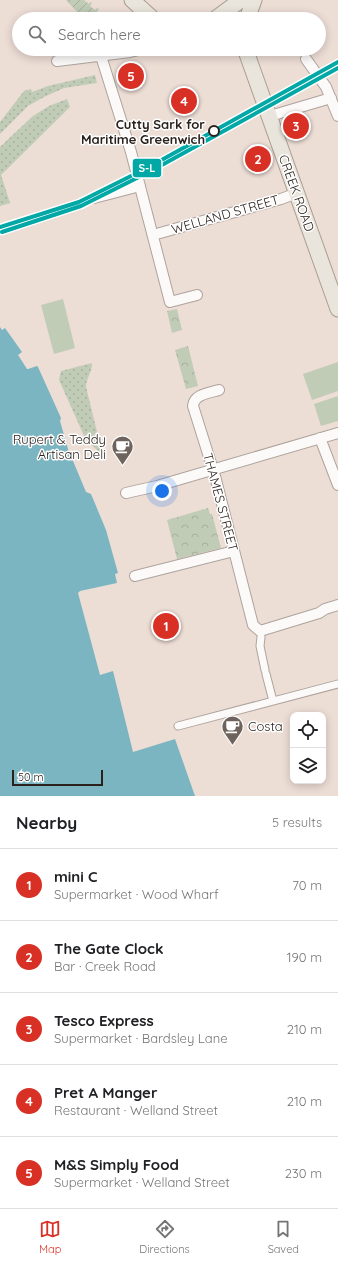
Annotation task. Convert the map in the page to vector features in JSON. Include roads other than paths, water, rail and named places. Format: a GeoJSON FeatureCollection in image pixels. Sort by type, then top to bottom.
{"type":"FeatureCollection","features":[{"type":"Feature","properties":{"kind":"main road"},"geometry":{"type":"LineString","coordinates":[[132,0],[145,12]]}},
{"type":"Feature","properties":{"kind":"main road"},"geometry":{"type":"LineString","coordinates":[[225,12],[241,0]]}},
{"type":"Feature","properties":{"kind":"main road"},"geometry":{"type":"LineString","coordinates":[[250,12],[254,0]]}},
{"type":"Feature","properties":{"kind":"main road","name":"CREEK ROAD"},"geometry":{"type":"LineString","coordinates":[[248,56],[338,309]]}},
{"type":"Feature","properties":{"kind":"street"},"geometry":{"type":"LineString","coordinates":[[57,61],[101,56]]}},
{"type":"Feature","properties":{"kind":"street","name":"WELLAND STREET"},"geometry":{"type":"LineString","coordinates":[[101,56],[131,152],[170,302],[196,295]]}},
{"type":"Feature","properties":{"kind":"street"},"geometry":{"type":"LineString","coordinates":[[306,59],[326,87],[338,116]]}},
{"type":"Feature","properties":{"kind":"street"},"geometry":{"type":"LineString","coordinates":[[270,116],[332,102]]}},
{"type":"Feature","properties":{"kind":"street"},"geometry":{"type":"LineString","coordinates":[[94,198],[140,186]]}},
{"type":"Feature","properties":{"kind":"street","name":"WELLAND STREET"},"geometry":{"type":"LineString","coordinates":[[153,235],[281,199],[297,193]]}},
{"type":"Feature","properties":{"kind":"street","name":"THAMES STREET"},"geometry":{"type":"LineString","coordinates":[[219,390],[196,398],[193,406],[212,469],[253,625],[259,634],[260,646],[273,701]]}},
{"type":"Feature","properties":{"kind":"street"},"geometry":{"type":"LineString","coordinates":[[126,493],[157,486],[338,433]]}},
{"type":"Feature","properties":{"kind":"street"},"geometry":{"type":"LineString","coordinates":[[320,438],[338,486]]}},
{"type":"Feature","properties":{"kind":"street"},"geometry":{"type":"LineString","coordinates":[[135,576],[234,551]]}},
{"type":"Feature","properties":{"kind":"street"},"geometry":{"type":"LineString","coordinates":[[259,634],[260,631],[338,606]]}},
{"type":"Feature","properties":{"kind":"street"},"geometry":{"type":"LineString","coordinates":[[178,726],[338,684]]}},
{"type":"Feature","properties":{"kind":"water"},"geometry":{"type":"Polygon","coordinates":[[[0,327],[2,330],[5,328],[22,352],[18,355],[27,369],[38,367],[61,418],[60,421],[68,449],[86,492],[91,494],[106,530],[118,573],[115,574],[117,583],[80,591],[78,593],[100,675],[113,671],[133,752],[175,739],[195,796],[0,796],[0,327]]]}},
{"type":"Feature","properties":{"kind":"place","name":"M&S Simply Food"},"geometry":{"type":"Point","coordinates":[131,76]}},
{"type":"Feature","properties":{"kind":"place","name":"Pret A Manger"},"geometry":{"type":"Point","coordinates":[184,101]}},
{"type":"Feature","properties":{"kind":"place","name":"Tesco Express"},"geometry":{"type":"Point","coordinates":[296,126]}},
{"type":"Feature","properties":{"kind":"place","name":"Cutty Sark for Maritime Greenwich"},"geometry":{"type":"Point","coordinates":[214,131]}},
{"type":"Feature","properties":{"kind":"place","name":"The Gate Clock"},"geometry":{"type":"Point","coordinates":[258,159]}},
{"type":"Feature","properties":{"kind":"place","name":"Rupert & Teddy Artisan Deli"},"geometry":{"type":"Point","coordinates":[122,466]}},
{"type":"Feature","properties":{"kind":"place","name":"mini C"},"geometry":{"type":"Point","coordinates":[166,626]}},
{"type":"Feature","properties":{"kind":"place","name":"Costa"},"geometry":{"type":"Point","coordinates":[233,746]}}]}
